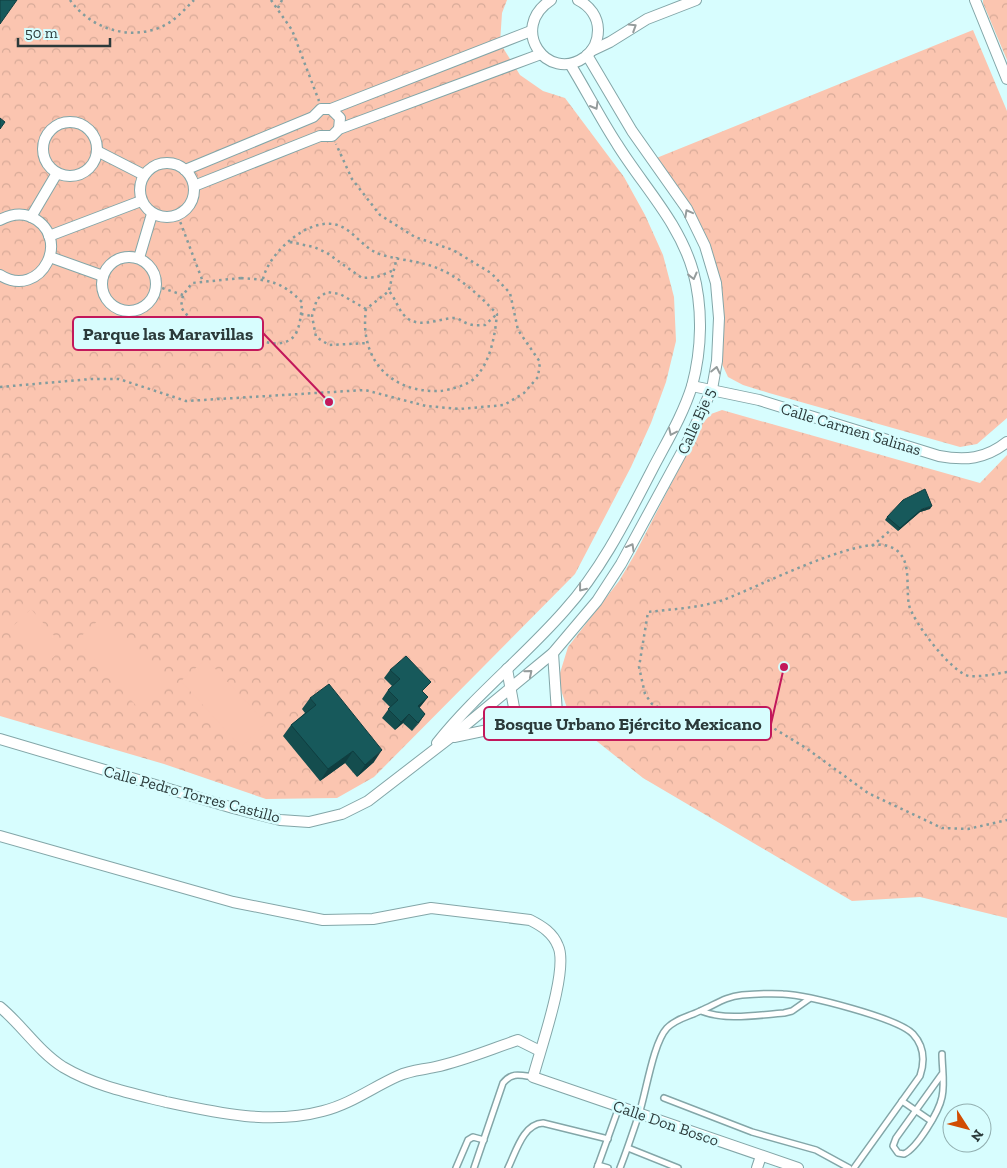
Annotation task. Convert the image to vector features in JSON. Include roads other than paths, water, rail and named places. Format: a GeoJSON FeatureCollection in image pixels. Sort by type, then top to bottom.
{"type":"FeatureCollection","features":[{"type":"Feature","properties":{"kind":"street"},"geometry":{"type":"LineString","coordinates":[[578,0],[592,12],[597,21],[596,42],[589,53]]}},
{"type":"Feature","properties":{"kind":"street"},"geometry":{"type":"LineString","coordinates":[[544,2],[536,13],[531,30],[535,47],[541,54],[559,64],[570,64],[647,19],[696,0]]}},
{"type":"Feature","properties":{"kind":"street"},"geometry":{"type":"LineString","coordinates":[[975,0],[1007,78]]}},
{"type":"Feature","properties":{"kind":"street"},"geometry":{"type":"LineString","coordinates":[[185,170],[313,117],[326,109],[531,30]]}},
{"type":"Feature","properties":{"kind":"street","name":"Calle Eje 5"},"geometry":{"type":"LineString","coordinates":[[448,735],[553,653],[597,601],[621,564],[689,439],[712,389],[717,361],[719,318],[716,283],[705,246],[687,209],[632,131],[589,53]]}},
{"type":"Feature","properties":{"kind":"street"},"geometry":{"type":"LineString","coordinates":[[194,186],[320,136],[335,133],[541,54]]}},
{"type":"Feature","properties":{"kind":"street","name":"Calle Eje 5"},"geometry":{"type":"LineString","coordinates":[[448,735],[507,669],[565,610],[608,551],[666,444],[692,386],[701,325],[694,279],[682,243],[670,220],[617,144],[570,64]]}},
{"type":"Feature","properties":{"kind":"street"},"geometry":{"type":"LineString","coordinates":[[326,109],[340,118],[335,133]]}},
{"type":"Feature","properties":{"kind":"street"},"geometry":{"type":"LineString","coordinates":[[313,117],[313,128],[320,136]]}},
{"type":"Feature","properties":{"kind":"street"},"geometry":{"type":"LineString","coordinates":[[72,122],[87,128],[96,143],[97,151],[90,167],[82,173],[65,176],[56,172],[45,159],[43,150],[44,141],[55,127],[72,122]]}},
{"type":"Feature","properties":{"kind":"street"},"geometry":{"type":"LineString","coordinates":[[97,151],[144,175]]}},
{"type":"Feature","properties":{"kind":"street"},"geometry":{"type":"LineString","coordinates":[[168,163],[185,170],[194,186],[191,204],[178,216],[161,217],[152,214],[142,201],[140,183],[144,175],[158,164],[168,163]]}},
{"type":"Feature","properties":{"kind":"street"},"geometry":{"type":"LineString","coordinates":[[31,217],[56,172]]}},
{"type":"Feature","properties":{"kind":"street"},"geometry":{"type":"LineString","coordinates":[[49,236],[142,201]]}},
{"type":"Feature","properties":{"kind":"street"},"geometry":{"type":"LineString","coordinates":[[0,220],[15,214],[31,217],[44,226],[49,236],[51,247],[50,257],[45,267],[37,275],[27,280],[16,281],[0,275]]}},
{"type":"Feature","properties":{"kind":"street"},"geometry":{"type":"LineString","coordinates":[[139,258],[152,214]]}},
{"type":"Feature","properties":{"kind":"street"},"geometry":{"type":"LineString","coordinates":[[50,257],[103,276]]}},
{"type":"Feature","properties":{"kind":"street"},"geometry":{"type":"LineString","coordinates":[[121,258],[139,258],[152,269],[156,286],[149,302],[142,308],[124,311],[116,308],[104,294],[103,276],[107,268],[121,258]]}},
{"type":"Feature","properties":{"kind":"street","name":"Calle Carmen Salinas"},"geometry":{"type":"LineString","coordinates":[[692,386],[759,400],[939,456],[958,460],[972,460],[1007,442]]}},
{"type":"Feature","properties":{"kind":"street"},"geometry":{"type":"LineString","coordinates":[[448,735],[517,724],[558,728],[553,653]]}},
{"type":"Feature","properties":{"kind":"street"},"geometry":{"type":"LineString","coordinates":[[507,669],[509,689],[517,724]]}},
{"type":"Feature","properties":{"kind":"street","name":"Calle Pedro Torres Castillo"},"geometry":{"type":"LineString","coordinates":[[0,739],[233,808],[280,820],[309,822],[342,814],[368,801],[429,754],[448,735]]}},
{"type":"Feature","properties":{"kind":"street"},"geometry":{"type":"LineString","coordinates":[[0,836],[233,902],[323,920],[358,920],[431,908],[530,920],[542,926],[551,935],[558,946],[561,958],[560,977],[533,1077]]}},
{"type":"Feature","properties":{"kind":"street"},"geometry":{"type":"LineString","coordinates":[[0,1007],[35,1044],[61,1066],[88,1081],[116,1090],[202,1110],[254,1118],[292,1116],[323,1111],[349,1102],[398,1076],[416,1069],[435,1067],[518,1040],[540,1051]]}},
{"type":"Feature","properties":{"kind":"street","name":"Calle Don Bosco"},"geometry":{"type":"LineString","coordinates":[[533,1077],[798,1168]]}},
{"type":"Feature","properties":{"kind":"street"},"geometry":{"type":"LineString","coordinates":[[757,1168],[762,1156]]}},
{"type":"Feature","properties":{"kind":"lane"},"geometry":{"type":"LineString","coordinates":[[620,1168],[639,1114],[658,1045],[665,1030],[675,1021],[701,1011],[713,1003],[741,995],[784,994],[865,1012],[902,1026],[912,1033],[919,1043],[924,1065],[920,1076],[854,1168]]}},
{"type":"Feature","properties":{"kind":"lane"},"geometry":{"type":"LineString","coordinates":[[701,1011],[714,1016],[732,1017],[784,1013],[792,1011],[809,999]]}},
{"type":"Feature","properties":{"kind":"lane"},"geometry":{"type":"LineString","coordinates":[[942,1054],[942,1074],[942,1098],[931,1121],[909,1152],[898,1153],[893,1146],[942,1074]]}},
{"type":"Feature","properties":{"kind":"lane"},"geometry":{"type":"LineString","coordinates":[[474,1168],[504,1083],[509,1076],[516,1074],[533,1077]]}},
{"type":"Feature","properties":{"kind":"lane"},"geometry":{"type":"LineString","coordinates":[[664,1098],[752,1132],[816,1150],[849,1168]]}},
{"type":"Feature","properties":{"kind":"lane"},"geometry":{"type":"LineString","coordinates":[[902,1101],[931,1121]]}},
{"type":"Feature","properties":{"kind":"lane"},"geometry":{"type":"LineString","coordinates":[[608,1168],[598,1166],[619,1107]]}},
{"type":"Feature","properties":{"kind":"lane"},"geometry":{"type":"LineString","coordinates":[[508,1168],[526,1132],[536,1123],[543,1123],[608,1139]]}},
{"type":"Feature","properties":{"kind":"lane"},"geometry":{"type":"LineString","coordinates":[[456,1168],[468,1140],[473,1137],[484,1140]]}},
{"type":"Feature","properties":{"kind":"lane"},"geometry":{"type":"LineString","coordinates":[[628,1148],[678,1168]]}},
{"type":"Feature","properties":{"kind":"place","name":"Parque las Maravillas"},"geometry":{"type":"Point","coordinates":[329,402]}},
{"type":"Feature","properties":{"kind":"place","name":"Bosque Urbano Ejército Mexicano"},"geometry":{"type":"Point","coordinates":[784,667]}}]}
